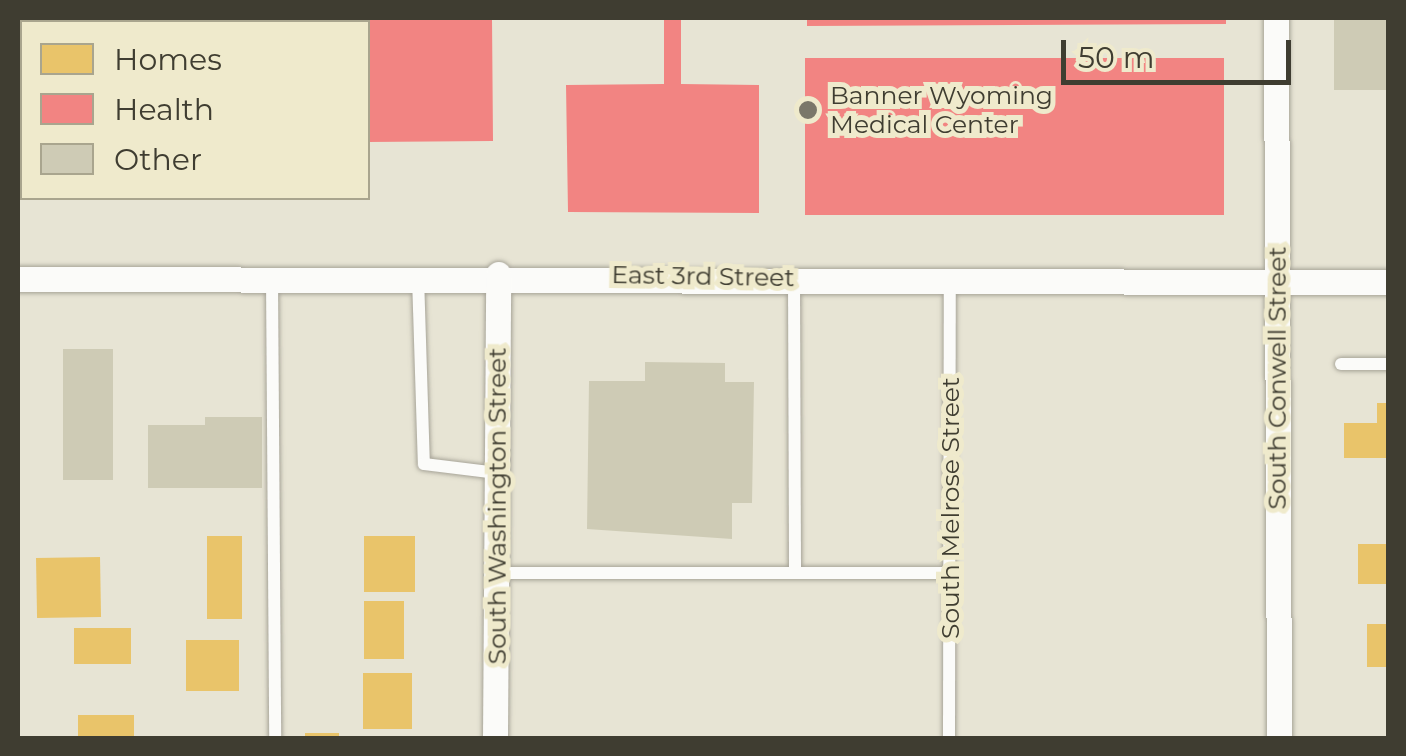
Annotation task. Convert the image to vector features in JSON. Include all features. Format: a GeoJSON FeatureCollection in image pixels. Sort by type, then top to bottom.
{"type":"FeatureCollection","features":[{"type":"Feature","properties":{"kind":"street","name":"South Conwell Street"},"geometry":{"type":"LineString","coordinates":[[1276,18],[1279,738]]}},
{"type":"Feature","properties":{"kind":"street","name":"East 3rd Street"},"geometry":{"type":"LineString","coordinates":[[18,279],[498,274],[1388,282]]}},
{"type":"Feature","properties":{"kind":"street","name":"South Washington Street"},"geometry":{"type":"LineString","coordinates":[[495,738],[498,274]]}},
{"type":"Feature","properties":{"kind":"lane"},"geometry":{"type":"LineString","coordinates":[[418,275],[424,464],[497,473]]}},
{"type":"Feature","properties":{"kind":"lane"},"geometry":{"type":"LineString","coordinates":[[272,276],[275,738]]}},
{"type":"Feature","properties":{"kind":"lane"},"geometry":{"type":"LineString","coordinates":[[794,277],[795,574]]}},
{"type":"Feature","properties":{"kind":"lane","name":"South Melrose Street"},"geometry":{"type":"LineString","coordinates":[[949,738],[950,278]]}},
{"type":"Feature","properties":{"kind":"lane"},"geometry":{"type":"LineString","coordinates":[[1342,364],[1388,364]]}},
{"type":"Feature","properties":{"kind":"lane"},"geometry":{"type":"LineString","coordinates":[[496,574],[950,574]]}},
{"type":"Feature","properties":{"kind":"building: Homes"},"geometry":{"type":"Polygon","coordinates":[[[1377,403],[1388,403],[1388,458],[1344,458],[1344,423],[1377,423],[1377,403]]]}},
{"type":"Feature","properties":{"kind":"building: Homes"},"geometry":{"type":"Polygon","coordinates":[[[207,536],[242,536],[242,619],[207,619],[207,536]]]}},
{"type":"Feature","properties":{"kind":"building: Homes"},"geometry":{"type":"Polygon","coordinates":[[[364,536],[415,536],[415,592],[364,592],[364,536]]]}},
{"type":"Feature","properties":{"kind":"building: Homes"},"geometry":{"type":"Polygon","coordinates":[[[1358,544],[1388,544],[1388,584],[1358,584],[1358,544]]]}},
{"type":"Feature","properties":{"kind":"building: Homes"},"geometry":{"type":"Polygon","coordinates":[[[100,557],[101,617],[37,618],[36,558],[100,557]]]}},
{"type":"Feature","properties":{"kind":"building: Homes"},"geometry":{"type":"Polygon","coordinates":[[[364,601],[404,601],[404,659],[364,659],[364,601]]]}},
{"type":"Feature","properties":{"kind":"building: Homes"},"geometry":{"type":"Polygon","coordinates":[[[1367,624],[1388,624],[1388,667],[1367,667],[1367,624]]]}},
{"type":"Feature","properties":{"kind":"building: Homes"},"geometry":{"type":"Polygon","coordinates":[[[74,628],[131,628],[131,664],[74,664],[74,628]]]}},
{"type":"Feature","properties":{"kind":"building: Homes"},"geometry":{"type":"Polygon","coordinates":[[[186,640],[239,640],[239,691],[186,691],[186,640]]]}},
{"type":"Feature","properties":{"kind":"building: Homes"},"geometry":{"type":"Polygon","coordinates":[[[363,673],[412,673],[412,729],[363,729],[363,673]]]}},
{"type":"Feature","properties":{"kind":"building: Homes"},"geometry":{"type":"Polygon","coordinates":[[[78,715],[134,715],[134,738],[78,738],[78,715]]]}},
{"type":"Feature","properties":{"kind":"building: Homes"},"geometry":{"type":"Polygon","coordinates":[[[305,733],[339,733],[339,738],[305,738],[305,733]]]}},
{"type":"Feature","properties":{"kind":"building: Health"},"geometry":{"type":"Polygon","coordinates":[[[23,18],[492,18],[493,141],[370,142],[370,20],[23,18]]]}},
{"type":"Feature","properties":{"kind":"building: Health"},"geometry":{"type":"Polygon","coordinates":[[[664,18],[681,18],[681,84],[759,85],[759,213],[568,212],[566,85],[664,84],[664,18]]]}},
{"type":"Feature","properties":{"kind":"building: Health"},"geometry":{"type":"Polygon","coordinates":[[[807,18],[1226,18],[1226,24],[807,26],[807,18]]]}},
{"type":"Feature","properties":{"kind":"building: Health"},"geometry":{"type":"Polygon","coordinates":[[[805,58],[1224,58],[1224,215],[805,215],[805,58]]]}},
{"type":"Feature","properties":{"kind":"building: Other"},"geometry":{"type":"Polygon","coordinates":[[[1334,18],[1388,18],[1388,90],[1334,90],[1334,18]]]}},
{"type":"Feature","properties":{"kind":"building: Other"},"geometry":{"type":"Polygon","coordinates":[[[63,349],[113,349],[113,480],[63,480],[63,349]]]}},
{"type":"Feature","properties":{"kind":"building: Other"},"geometry":{"type":"Polygon","coordinates":[[[645,362],[725,363],[725,382],[754,382],[752,503],[732,503],[732,539],[587,529],[589,381],[645,381],[645,362]]]}},
{"type":"Feature","properties":{"kind":"building: Other"},"geometry":{"type":"Polygon","coordinates":[[[205,417],[262,417],[262,488],[148,488],[148,425],[205,425],[205,417]]]}},
{"type":"Feature","properties":{"kind":"place","name":"Banner Wyoming Medical Center"},"geometry":{"type":"Point","coordinates":[808,110]}}]}
